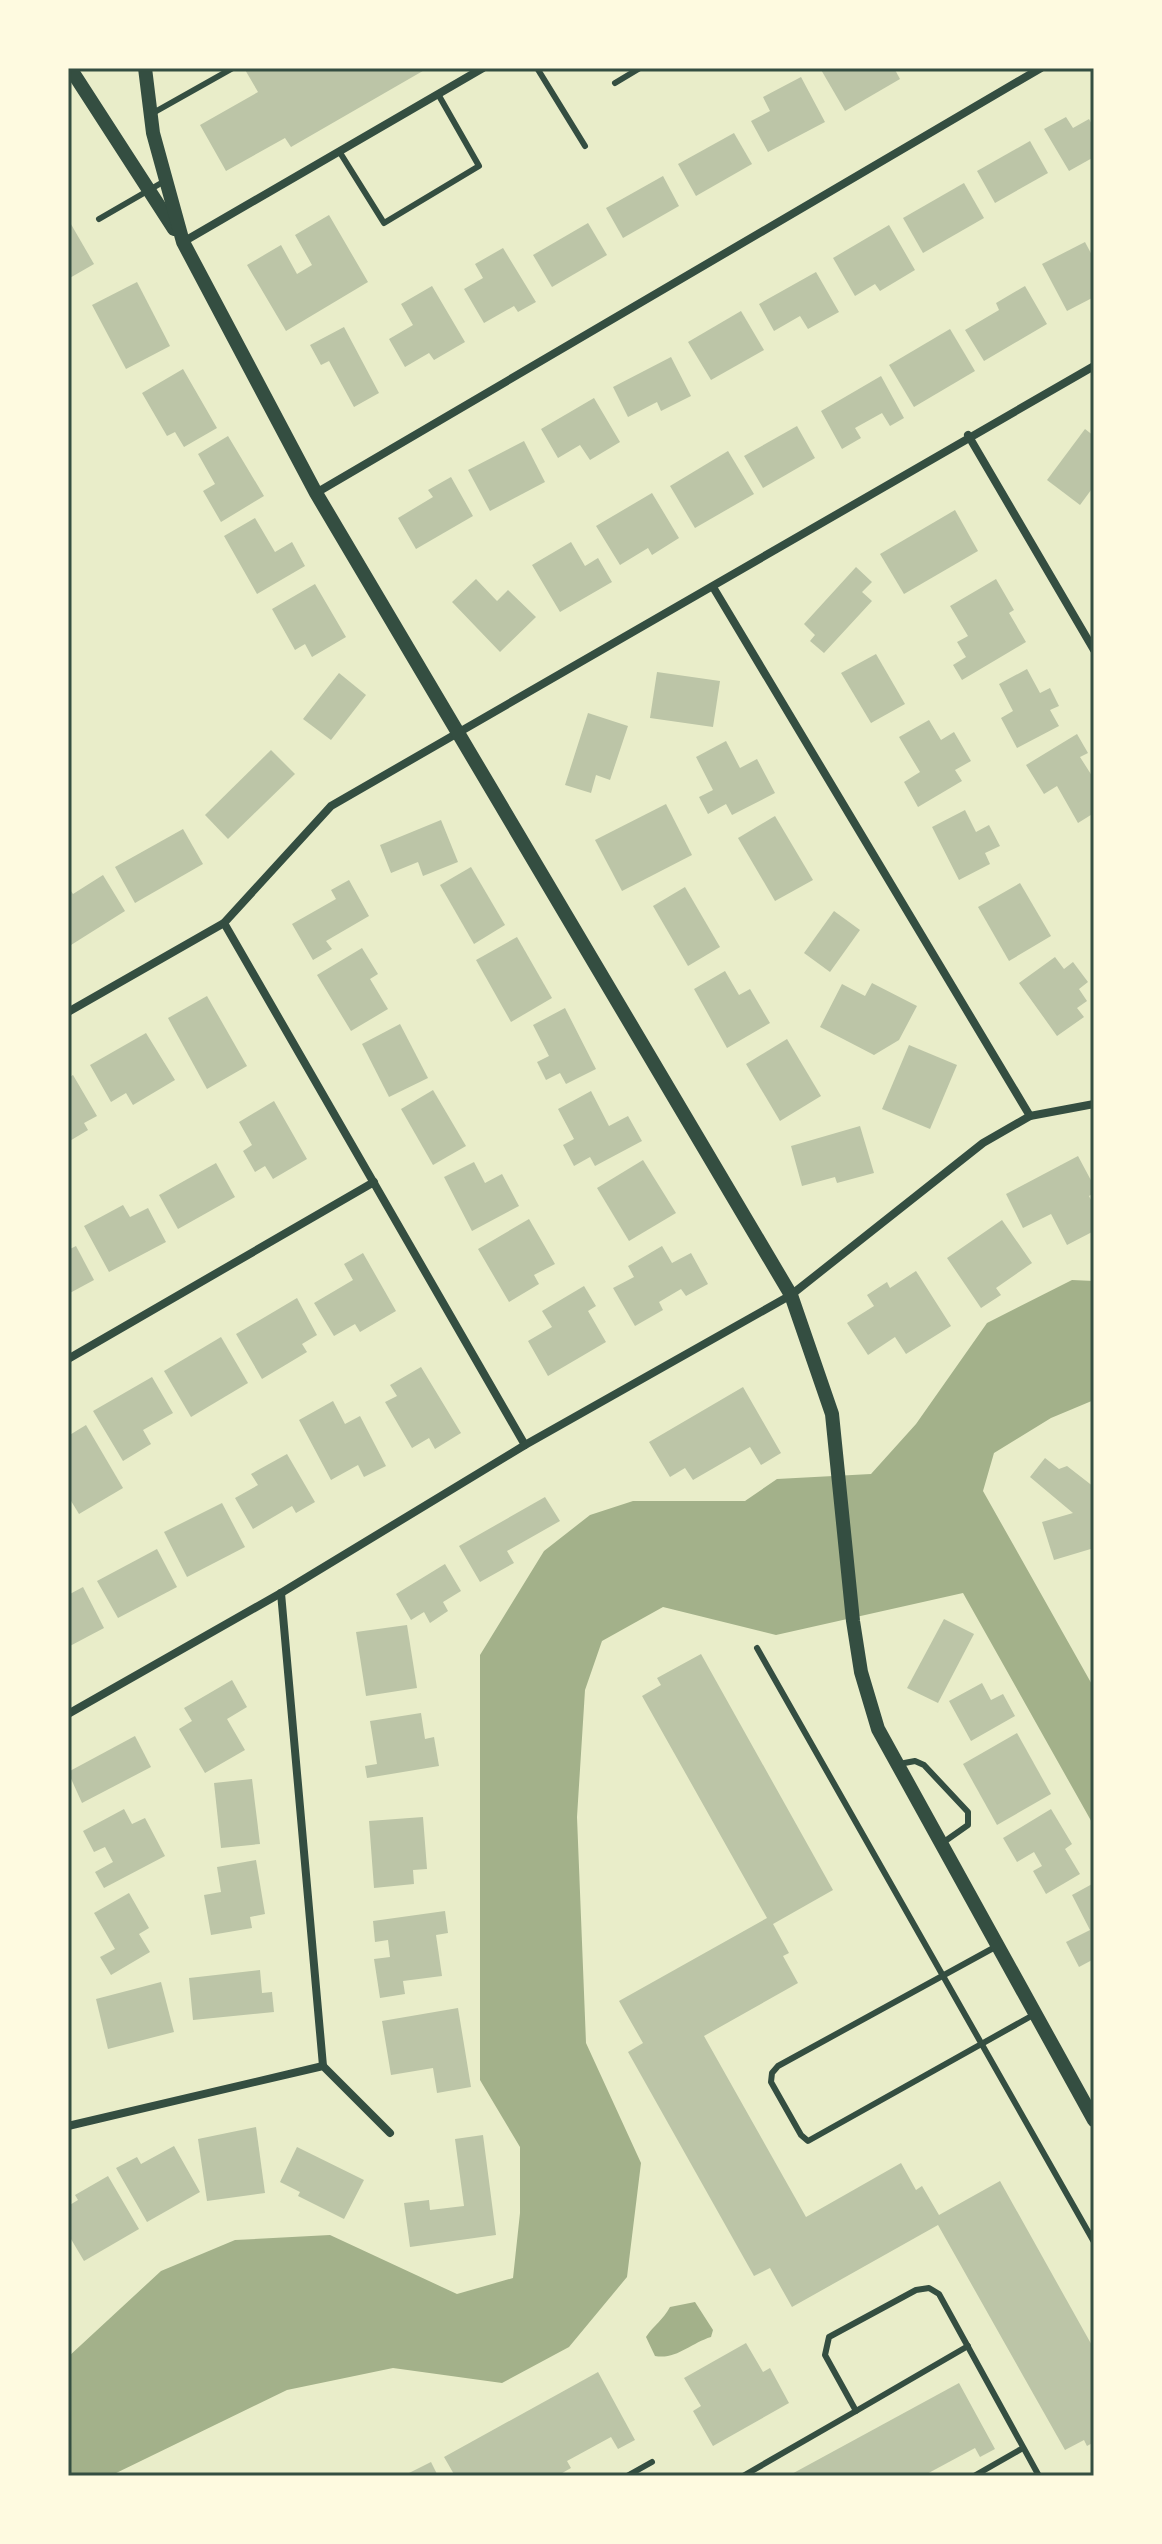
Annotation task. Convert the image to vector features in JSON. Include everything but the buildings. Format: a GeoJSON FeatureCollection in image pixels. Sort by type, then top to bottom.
{"type":"FeatureCollection","features":[{"type":"Feature","properties":{"kind":"street"},"geometry":{"type":"LineString","coordinates":[[70,68],[183,242],[316,493],[791,1295],[829,1402],[853,1621],[869,1701],[896,1764],[1094,2120]]}},
{"type":"Feature","properties":{"kind":"street"},"geometry":{"type":"LineString","coordinates":[[145,68],[163,182],[183,242]]}},
{"type":"Feature","properties":{"kind":"street"},"geometry":{"type":"LineString","coordinates":[[183,242],[438,94],[469,71],[483,68]]}},
{"type":"Feature","properties":{"kind":"street"},"geometry":{"type":"LineString","coordinates":[[316,493],[1041,68]]}},
{"type":"Feature","properties":{"kind":"street"},"geometry":{"type":"LineString","coordinates":[[68,1012],[224,923],[331,806],[461,734],[968,435],[1094,366]]}},
{"type":"Feature","properties":{"kind":"street"},"geometry":{"type":"LineString","coordinates":[[968,435],[1094,650]]}},
{"type":"Feature","properties":{"kind":"street"},"geometry":{"type":"LineString","coordinates":[[713,587],[1030,1116]]}},
{"type":"Feature","properties":{"kind":"street"},"geometry":{"type":"LineString","coordinates":[[224,923],[525,1445]]}},
{"type":"Feature","properties":{"kind":"street"},"geometry":{"type":"LineString","coordinates":[[68,1714],[281,1593],[525,1445],[791,1295],[983,1143],[1030,1116],[1094,1104]]}},
{"type":"Feature","properties":{"kind":"street"},"geometry":{"type":"LineString","coordinates":[[68,1359],[374,1182]]}},
{"type":"Feature","properties":{"kind":"street"},"geometry":{"type":"LineString","coordinates":[[281,1593],[323,2066],[390,2133]]}},
{"type":"Feature","properties":{"kind":"street"},"geometry":{"type":"LineString","coordinates":[[68,2126],[323,2066]]}},
{"type":"Feature","properties":{"kind":"lane"},"geometry":{"type":"LineString","coordinates":[[150,115],[233,68]]}},
{"type":"Feature","properties":{"kind":"lane"},"geometry":{"type":"LineString","coordinates":[[537,68],[585,146]]}},
{"type":"Feature","properties":{"kind":"lane"},"geometry":{"type":"LineString","coordinates":[[615,83],[640,68]]}},
{"type":"Feature","properties":{"kind":"lane"},"geometry":{"type":"LineString","coordinates":[[339,151],[384,223],[479,166],[438,94]]}},
{"type":"Feature","properties":{"kind":"lane"},"geometry":{"type":"LineString","coordinates":[[99,219],[163,182]]}},
{"type":"Feature","properties":{"kind":"lane"},"geometry":{"type":"LineString","coordinates":[[757,1648],[1094,2242]]}},
{"type":"Feature","properties":{"kind":"lane"},"geometry":{"type":"LineString","coordinates":[[896,1764],[915,1761],[924,1765],[968,1812],[968,1825],[941,1845]]}},
{"type":"Feature","properties":{"kind":"lane"},"geometry":{"type":"LineString","coordinates":[[997,1946],[778,2066],[772,2073],[771,2082],[801,2135],[808,2141],[1035,2014]]}},
{"type":"Feature","properties":{"kind":"lane"},"geometry":{"type":"LineString","coordinates":[[856,2411],[825,2355],[829,2337],[916,2290],[929,2288],[939,2294],[1039,2476]]}},
{"type":"Feature","properties":{"kind":"lane"},"geometry":{"type":"LineString","coordinates":[[743,2476],[968,2346]]}},
{"type":"Feature","properties":{"kind":"lane"},"geometry":{"type":"LineString","coordinates":[[974,2476],[1023,2448]]}},
{"type":"Feature","properties":{"kind":"lane"},"geometry":{"type":"LineString","coordinates":[[627,2476],[652,2462]]}},
{"type":"Feature","properties":{"kind":"shaded area"},"geometry":{"type":"Polygon","coordinates":[[[1072,1280],[1094,1281],[1094,1400],[1051,1418],[994,1453],[983,1491],[1094,1688],[1094,1826],[963,1593],[776,1635],[663,1607],[602,1641],[585,1690],[577,1817],[586,2043],[641,2163],[627,2277],[569,2347],[502,2383],[393,2368],[287,2390],[110,2476],[68,2476],[68,2357],[161,2271],[235,2240],[330,2235],[457,2294],[513,2278],[520,2213],[520,2147],[480,2080],[480,1655],[544,1551],[590,1515],[633,1501],[745,1501],[777,1479],[871,1474],[916,1424],[987,1323],[1072,1280]]]}},
{"type":"Feature","properties":{"kind":"shaded area"},"geometry":{"type":"Polygon","coordinates":[[[695,2302],[713,2330],[711,2337],[670,2356],[655,2356],[646,2337],[670,2307],[695,2302]]]}}]}
